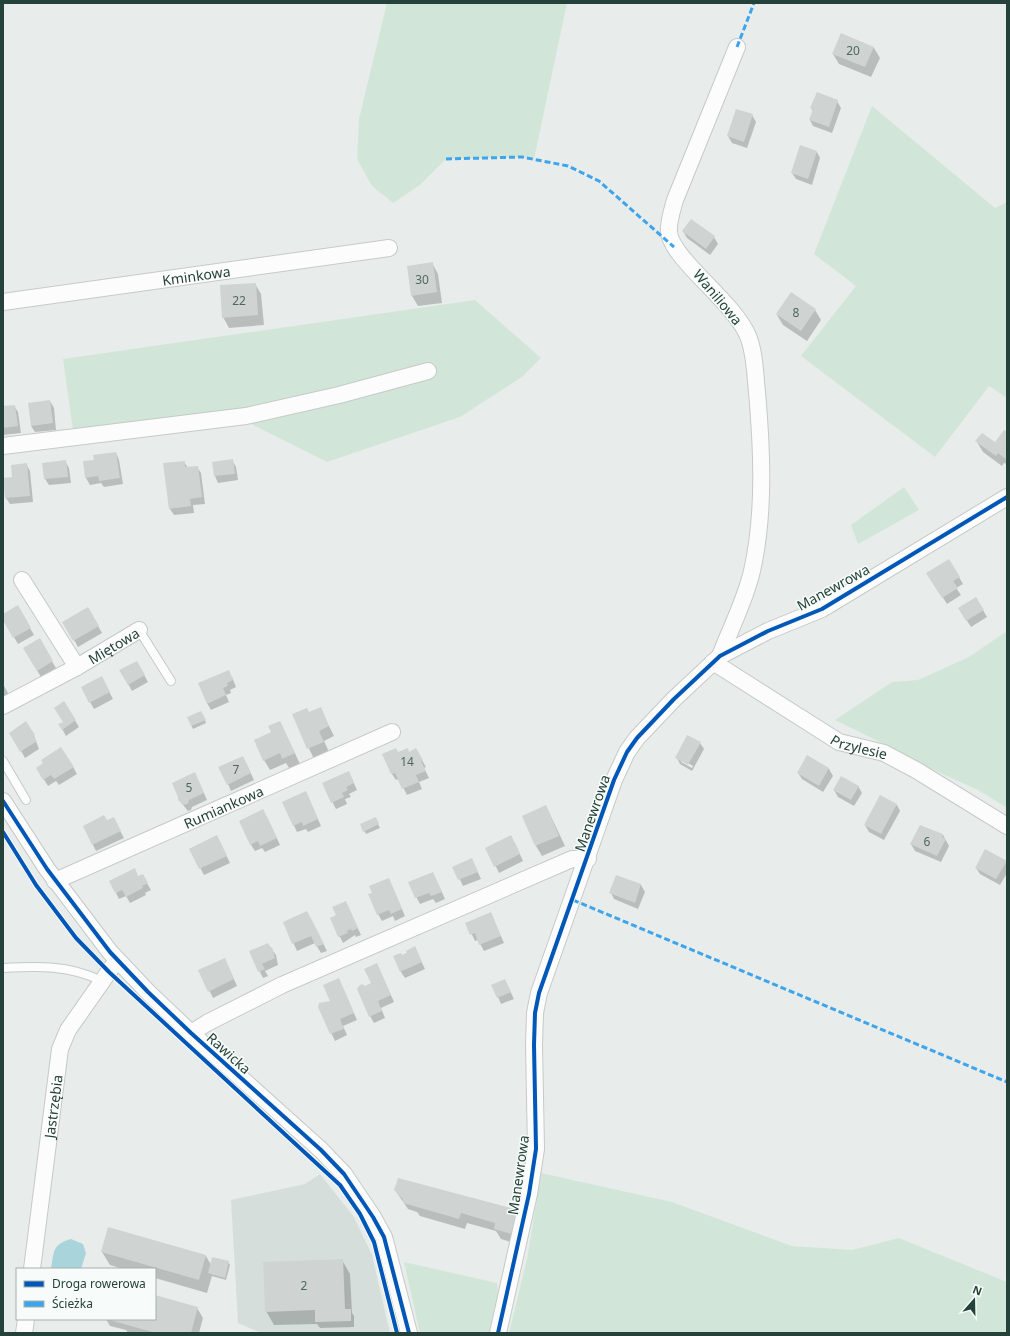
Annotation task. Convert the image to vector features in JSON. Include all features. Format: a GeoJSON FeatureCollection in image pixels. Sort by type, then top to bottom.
{"type":"FeatureCollection","features":[{"type":"Feature","properties":{"kind":"street","name":"Waniliowa"},"geometry":{"type":"LineString","coordinates":[[716,659],[747,590],[756,550],[760,486],[759,415],[754,365],[748,336],[741,323],[721,298],[674,247],[669,228],[671,215],[678,193],[737,46]]}},
{"type":"Feature","properties":{"kind":"street","name":"Kminkowa"},"geometry":{"type":"LineString","coordinates":[[3,302],[388,248]]}},
{"type":"Feature","properties":{"kind":"street"},"geometry":{"type":"LineString","coordinates":[[3,446],[246,416],[339,395],[428,372]]}},
{"type":"Feature","properties":{"kind":"street","name":"Manewrowa"},"geometry":{"type":"LineString","coordinates":[[498,1333],[528,1201],[536,1149],[534,1045],[537,1005],[542,983],[588,859],[614,780],[627,752],[637,738],[674,699],[716,659],[768,631],[822,609],[1007,497]]}},
{"type":"Feature","properties":{"kind":"street","name":"Miętowa"},"geometry":{"type":"LineString","coordinates":[[22,580],[77,667]]}},
{"type":"Feature","properties":{"kind":"street","name":"Miętowa"},"geometry":{"type":"LineString","coordinates":[[3,706],[77,667],[139,630]]}},
{"type":"Feature","properties":{"kind":"street","name":"Przylesie"},"geometry":{"type":"LineString","coordinates":[[716,659],[839,742],[884,753],[916,770],[1007,826]]}},
{"type":"Feature","properties":{"kind":"street","name":"Rumiankowa"},"geometry":{"type":"LineString","coordinates":[[55,881],[392,732]]}},
{"type":"Feature","properties":{"kind":"street","name":"Rawicka"},"geometry":{"type":"LineString","coordinates":[[3,801],[30,845],[55,881],[118,960],[148,992],[191,1033],[321,1150],[344,1174],[373,1217],[384,1237],[409,1333]]}},
{"type":"Feature","properties":{"kind":"street"},"geometry":{"type":"LineString","coordinates":[[191,1033],[214,1019],[311,973],[572,859],[588,859]]}},
{"type":"Feature","properties":{"kind":"street","name":"Jastrzębia"},"geometry":{"type":"LineString","coordinates":[[32,1268],[60,1049],[68,1030],[118,960]]}},
{"type":"Feature","properties":{"kind":"street"},"geometry":{"type":"LineString","coordinates":[[24,1333],[26,1320]]}},
{"type":"Feature","properties":{"kind":"lane","name":"Miętowa"},"geometry":{"type":"LineString","coordinates":[[139,630],[171,681]]}},
{"type":"Feature","properties":{"kind":"lane"},"geometry":{"type":"LineString","coordinates":[[3,761],[26,800]]}},
{"type":"Feature","properties":{"kind":"lane"},"geometry":{"type":"LineString","coordinates":[[3,968],[50,966],[84,973],[102,981]]}},
{"type":"Feature","properties":{"kind":"shaded area"},"geometry":{"type":"Polygon","coordinates":[[[320,1174],[354,1217],[372,1255],[390,1333],[261,1333],[238,1323],[231,1200],[305,1184],[320,1174]]]}},
{"type":"Feature","properties":{"kind":"green space"},"geometry":{"type":"Polygon","coordinates":[[[387,3],[567,3],[534,159],[522,157],[446,159],[420,185],[393,203],[372,186],[357,159],[359,119],[387,3]]]}},
{"type":"Feature","properties":{"kind":"green space"},"geometry":{"type":"Polygon","coordinates":[[[872,106],[995,208],[1007,202],[1007,398],[989,386],[935,457],[801,356],[856,286],[814,254],[872,106]]]}},
{"type":"Feature","properties":{"kind":"green space"},"geometry":{"type":"Polygon","coordinates":[[[475,300],[541,358],[522,377],[460,417],[327,462],[247,422],[74,437],[63,359],[475,300]]]}},
{"type":"Feature","properties":{"kind":"green space"},"geometry":{"type":"Polygon","coordinates":[[[904,487],[919,510],[858,544],[851,525],[904,487]]]}},
{"type":"Feature","properties":{"kind":"green space"},"geometry":{"type":"Polygon","coordinates":[[[1007,631],[1007,808],[978,790],[914,761],[896,750],[835,720],[892,682],[918,680],[969,657],[1007,631]]]}},
{"type":"Feature","properties":{"kind":"green space"},"geometry":{"type":"Polygon","coordinates":[[[541,1173],[672,1202],[792,1246],[852,1250],[899,1238],[1007,1282],[1007,1333],[509,1333],[527,1259],[541,1173]]]}},
{"type":"Feature","properties":{"kind":"green space"},"geometry":{"type":"Polygon","coordinates":[[[404,1262],[497,1283],[499,1301],[492,1333],[420,1333],[404,1262]]]}},
{"type":"Feature","properties":{"kind":"water"},"geometry":{"type":"Polygon","coordinates":[[[71,1239],[83,1244],[86,1253],[81,1268],[51,1268],[57,1246],[71,1239]]]}},
{"type":"Feature","properties":{"kind":"building"},"geometry":{"type":"Polygon","coordinates":[[[841,33],[874,47],[865,67],[832,54],[841,33]]]}},
{"type":"Feature","properties":{"kind":"building"},"geometry":{"type":"Polygon","coordinates":[[[817,92],[838,100],[829,127],[809,120],[813,109],[810,108],[817,92]]]}},
{"type":"Feature","properties":{"kind":"building"},"geometry":{"type":"Polygon","coordinates":[[[736,109],[753,114],[744,142],[727,136],[736,109]]]}},
{"type":"Feature","properties":{"kind":"building"},"geometry":{"type":"Polygon","coordinates":[[[800,145],[817,151],[808,179],[791,173],[800,145]]]}},
{"type":"Feature","properties":{"kind":"building"},"geometry":{"type":"Polygon","coordinates":[[[691,219],[715,236],[706,249],[682,231],[691,219]]]}},
{"type":"Feature","properties":{"kind":"building"},"geometry":{"type":"Polygon","coordinates":[[[433,262],[437,292],[411,296],[407,266],[433,262]]]}},
{"type":"Feature","properties":{"kind":"building"},"geometry":{"type":"Polygon","coordinates":[[[256,283],[258,315],[222,318],[220,285],[256,283]]]}},
{"type":"Feature","properties":{"kind":"building"},"geometry":{"type":"Polygon","coordinates":[[[791,292],[816,309],[801,331],[776,314],[791,292]]]}},
{"type":"Feature","properties":{"kind":"building"},"geometry":{"type":"Polygon","coordinates":[[[50,400],[53,423],[31,426],[28,403],[50,400]]]}},
{"type":"Feature","properties":{"kind":"building"},"geometry":{"type":"Polygon","coordinates":[[[15,405],[18,426],[3,428],[3,406],[15,405]]]}},
{"type":"Feature","properties":{"kind":"building"},"geometry":{"type":"Polygon","coordinates":[[[1004,430],[1007,432],[1007,460],[998,453],[996,456],[975,441],[982,433],[995,442],[1004,430]]]}},
{"type":"Feature","properties":{"kind":"building"},"geometry":{"type":"Polygon","coordinates":[[[116,452],[120,478],[99,481],[98,476],[85,478],[83,461],[94,460],[93,455],[116,452]]]}},
{"type":"Feature","properties":{"kind":"building"},"geometry":{"type":"Polygon","coordinates":[[[233,459],[235,474],[214,476],[212,462],[233,459]]]}},
{"type":"Feature","properties":{"kind":"building"},"geometry":{"type":"Polygon","coordinates":[[[66,460],[68,477],[44,479],[42,463],[66,460]]]}},
{"type":"Feature","properties":{"kind":"building"},"geometry":{"type":"Polygon","coordinates":[[[185,461],[185,467],[198,466],[202,497],[190,499],[191,506],[169,509],[163,463],[185,461]]]}},
{"type":"Feature","properties":{"kind":"building"},"geometry":{"type":"Polygon","coordinates":[[[27,463],[30,496],[5,498],[3,478],[12,477],[11,465],[27,463]]]}},
{"type":"Feature","properties":{"kind":"building"},"geometry":{"type":"Polygon","coordinates":[[[949,559],[960,577],[953,581],[958,588],[942,598],[926,573],[949,559]]]}},
{"type":"Feature","properties":{"kind":"building"},"geometry":{"type":"Polygon","coordinates":[[[976,597],[984,610],[966,621],[958,608],[976,597]]]}},
{"type":"Feature","properties":{"kind":"building"},"geometry":{"type":"Polygon","coordinates":[[[18,605],[31,628],[13,638],[3,620],[3,614],[18,605]]]}},
{"type":"Feature","properties":{"kind":"building"},"geometry":{"type":"Polygon","coordinates":[[[88,607],[99,626],[73,641],[62,622],[88,607]]]}},
{"type":"Feature","properties":{"kind":"building"},"geometry":{"type":"Polygon","coordinates":[[[40,638],[53,661],[37,671],[23,648],[40,638]]]}},
{"type":"Feature","properties":{"kind":"building"},"geometry":{"type":"Polygon","coordinates":[[[137,661],[145,675],[128,685],[119,670],[137,661]]]}},
{"type":"Feature","properties":{"kind":"building"},"geometry":{"type":"Polygon","coordinates":[[[229,670],[233,680],[227,683],[228,686],[223,688],[226,695],[207,704],[198,683],[229,670]]]}},
{"type":"Feature","properties":{"kind":"building"},"geometry":{"type":"Polygon","coordinates":[[[102,676],[110,692],[89,703],[81,687],[102,676]]]}},
{"type":"Feature","properties":{"kind":"building"},"geometry":{"type":"Polygon","coordinates":[[[64,701],[76,720],[62,730],[58,724],[63,722],[54,708],[64,701]]]}},
{"type":"Feature","properties":{"kind":"building"},"geometry":{"type":"Polygon","coordinates":[[[321,707],[329,726],[319,731],[324,742],[307,749],[292,714],[307,708],[309,712],[321,707]]]}},
{"type":"Feature","properties":{"kind":"building"},"geometry":{"type":"Polygon","coordinates":[[[201,711],[206,720],[191,726],[187,717],[201,711]]]}},
{"type":"Feature","properties":{"kind":"building"},"geometry":{"type":"Polygon","coordinates":[[[26,721],[35,735],[33,737],[37,741],[20,752],[9,733],[26,721]]]}},
{"type":"Feature","properties":{"kind":"building"},"geometry":{"type":"Polygon","coordinates":[[[280,721],[295,753],[282,759],[280,753],[263,761],[254,740],[271,732],[268,726],[280,721]]]}},
{"type":"Feature","properties":{"kind":"building"},"geometry":{"type":"Polygon","coordinates":[[[687,735],[701,742],[688,765],[675,758],[687,735]]]}},
{"type":"Feature","properties":{"kind":"building"},"geometry":{"type":"Polygon","coordinates":[[[61,747],[74,767],[54,779],[51,775],[43,780],[36,768],[43,763],[41,760],[61,747]]]}},
{"type":"Feature","properties":{"kind":"building"},"geometry":{"type":"Polygon","coordinates":[[[396,748],[398,752],[408,748],[409,752],[416,748],[423,760],[421,761],[426,771],[416,775],[419,782],[402,789],[395,773],[391,774],[382,754],[396,748]]]}},
{"type":"Feature","properties":{"kind":"building"},"geometry":{"type":"Polygon","coordinates":[[[807,755],[829,768],[819,786],[797,773],[807,755]]]}},
{"type":"Feature","properties":{"kind":"building"},"geometry":{"type":"Polygon","coordinates":[[[243,756],[251,773],[227,785],[218,767],[243,756]]]}},
{"type":"Feature","properties":{"kind":"building"},"geometry":{"type":"Polygon","coordinates":[[[349,771],[354,783],[346,787],[348,790],[342,793],[344,797],[331,803],[322,783],[349,771]]]}},
{"type":"Feature","properties":{"kind":"building"},"geometry":{"type":"Polygon","coordinates":[[[195,772],[204,793],[189,800],[188,804],[183,805],[178,800],[172,783],[195,772]]]}},
{"type":"Feature","properties":{"kind":"building"},"geometry":{"type":"Polygon","coordinates":[[[841,776],[859,786],[851,800],[833,790],[841,776]]]}},
{"type":"Feature","properties":{"kind":"building"},"geometry":{"type":"Polygon","coordinates":[[[306,791],[318,819],[303,826],[302,822],[293,826],[282,802],[306,791]]]}},
{"type":"Feature","properties":{"kind":"building"},"geometry":{"type":"Polygon","coordinates":[[[880,795],[897,804],[881,834],[864,825],[880,795]]]}},
{"type":"Feature","properties":{"kind":"building"},"geometry":{"type":"Polygon","coordinates":[[[546,805],[559,836],[535,846],[522,816],[546,805]]]}},
{"type":"Feature","properties":{"kind":"building"},"geometry":{"type":"Polygon","coordinates":[[[263,809],[277,838],[260,846],[258,841],[250,845],[239,821],[263,809]]]}},
{"type":"Feature","properties":{"kind":"building"},"geometry":{"type":"Polygon","coordinates":[[[104,815],[107,820],[114,817],[121,831],[92,845],[83,826],[104,815]]]}},
{"type":"Feature","properties":{"kind":"building"},"geometry":{"type":"Polygon","coordinates":[[[376,817],[379,824],[363,832],[360,824],[376,817]]]}},
{"type":"Feature","properties":{"kind":"building"},"geometry":{"type":"Polygon","coordinates":[[[920,825],[943,834],[942,837],[946,839],[937,856],[910,844],[920,825]]]}},
{"type":"Feature","properties":{"kind":"building"},"geometry":{"type":"Polygon","coordinates":[[[217,835],[227,856],[199,869],[189,849],[217,835]]]}},
{"type":"Feature","properties":{"kind":"building"},"geometry":{"type":"Polygon","coordinates":[[[511,835],[520,854],[494,867],[485,848],[511,835]]]}},
{"type":"Feature","properties":{"kind":"building"},"geometry":{"type":"Polygon","coordinates":[[[985,849],[1007,861],[996,879],[975,868],[985,849]]]}},
{"type":"Feature","properties":{"kind":"building"},"geometry":{"type":"Polygon","coordinates":[[[472,858],[478,872],[458,880],[452,867],[472,858]]]}},
{"type":"Feature","properties":{"kind":"building"},"geometry":{"type":"Polygon","coordinates":[[[135,868],[138,876],[143,874],[148,883],[142,886],[143,888],[126,897],[122,890],[115,893],[109,881],[135,868]]]}},
{"type":"Feature","properties":{"kind":"building"},"geometry":{"type":"Polygon","coordinates":[[[433,872],[442,892],[431,896],[429,893],[415,898],[408,882],[433,872]]]}},
{"type":"Feature","properties":{"kind":"building"},"geometry":{"type":"Polygon","coordinates":[[[616,875],[641,884],[635,903],[609,893],[616,875]]]}},
{"type":"Feature","properties":{"kind":"building"},"geometry":{"type":"Polygon","coordinates":[[[389,878],[402,909],[391,914],[389,910],[377,915],[368,894],[372,893],[369,886],[389,878]]]}},
{"type":"Feature","properties":{"kind":"building"},"geometry":{"type":"Polygon","coordinates":[[[346,901],[358,928],[352,931],[351,929],[347,931],[348,933],[338,937],[330,918],[336,915],[332,907],[346,901]]]}},
{"type":"Feature","properties":{"kind":"building"},"geometry":{"type":"Polygon","coordinates":[[[307,911],[324,944],[316,947],[311,936],[292,944],[283,922],[307,911]]]}},
{"type":"Feature","properties":{"kind":"building"},"geometry":{"type":"Polygon","coordinates":[[[491,912],[501,936],[479,945],[475,933],[470,935],[465,923],[491,912]]]}},
{"type":"Feature","properties":{"kind":"building"},"geometry":{"type":"Polygon","coordinates":[[[268,943],[270,948],[272,947],[275,958],[262,964],[265,969],[258,972],[249,951],[268,943]]]}},
{"type":"Feature","properties":{"kind":"building"},"geometry":{"type":"Polygon","coordinates":[[[415,946],[422,962],[400,972],[393,956],[401,953],[402,955],[407,953],[406,951],[415,946]]]}},
{"type":"Feature","properties":{"kind":"building"},"geometry":{"type":"Polygon","coordinates":[[[225,958],[234,979],[208,992],[198,970],[225,958]]]}},
{"type":"Feature","properties":{"kind":"building"},"geometry":{"type":"Polygon","coordinates":[[[377,963],[391,995],[378,1001],[382,1011],[369,1017],[357,989],[362,984],[365,986],[371,983],[364,969],[377,963]]]}},
{"type":"Feature","properties":{"kind":"building"},"geometry":{"type":"Polygon","coordinates":[[[339,978],[354,1013],[340,1019],[344,1029],[330,1034],[318,1007],[319,1003],[330,1001],[323,985],[339,978]]]}},
{"type":"Feature","properties":{"kind":"building"},"geometry":{"type":"Polygon","coordinates":[[[505,979],[511,992],[497,998],[491,985],[505,979]]]}},
{"type":"Feature","properties":{"kind":"building"},"geometry":{"type":"Polygon","coordinates":[[[398,1178],[518,1210],[512,1234],[494,1229],[495,1223],[461,1213],[459,1219],[403,1203],[403,1199],[394,1190],[398,1178]]]}},
{"type":"Feature","properties":{"kind":"building"},"geometry":{"type":"Polygon","coordinates":[[[108,1227],[206,1255],[199,1280],[101,1252],[108,1227]]]}},
{"type":"Feature","properties":{"kind":"building"},"geometry":{"type":"Polygon","coordinates":[[[212,1257],[229,1261],[225,1278],[208,1273],[212,1257]]]}},
{"type":"Feature","properties":{"kind":"building"},"geometry":{"type":"Polygon","coordinates":[[[343,1259],[345,1309],[351,1309],[351,1321],[315,1322],[315,1310],[265,1312],[263,1262],[343,1259]]]}},
{"type":"Feature","properties":{"kind":"building"},"geometry":{"type":"Polygon","coordinates":[[[156,1295],[198,1307],[191,1333],[156,1333],[110,1320],[156,1320],[156,1295]]]}},
{"type":"Feature","properties":{"kind":"marked path"},"geometry":{"type":"LineString","coordinates":[[737,47],[754,3]]}},
{"type":"Feature","properties":{"kind":"marked path"},"geometry":{"type":"LineString","coordinates":[[446,159],[522,157],[568,166],[599,181],[674,247]]}},
{"type":"Feature","properties":{"kind":"marked path"},"geometry":{"type":"LineString","coordinates":[[573,900],[1007,1082]]}},
{"type":"Feature","properties":{"kind":"cycle path"},"geometry":{"type":"LineString","coordinates":[[498,1333],[529,1194],[536,1149],[534,1045],[535,1013],[539,993],[614,780],[627,752],[637,738],[674,699],[720,656],[768,631],[822,609],[1007,497]]}},
{"type":"Feature","properties":{"kind":"cycle path"},"geometry":{"type":"LineString","coordinates":[[3,801],[47,869],[110,952],[148,992],[191,1033],[321,1150],[344,1174],[373,1217],[384,1237],[409,1333]]}},
{"type":"Feature","properties":{"kind":"cycle path"},"geometry":{"type":"LineString","coordinates":[[3,832],[36,885],[76,938],[109,972],[340,1185],[360,1214],[374,1242],[397,1333]]}}]}
